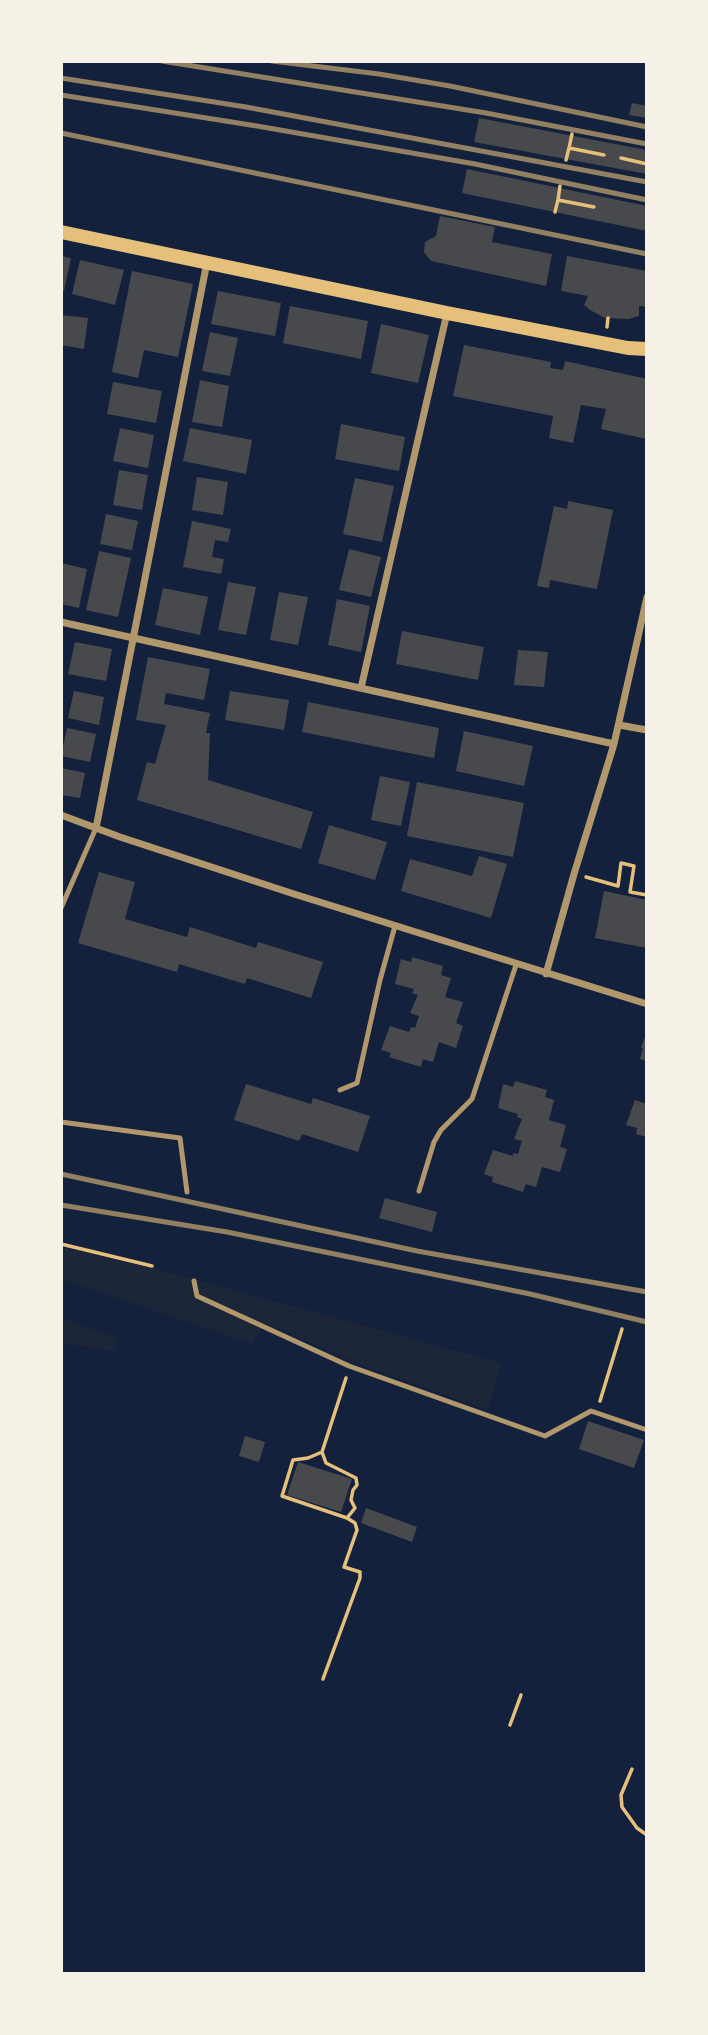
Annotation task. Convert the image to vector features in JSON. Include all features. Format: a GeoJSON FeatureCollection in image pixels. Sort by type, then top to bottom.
{"type":"FeatureCollection","features":[{"type":"Feature","properties":{"kind":"main road"},"geometry":{"type":"LineString","coordinates":[[61,232],[447,313],[628,348],[647,349]]}},
{"type":"Feature","properties":{"kind":"street"},"geometry":{"type":"LineString","coordinates":[[96,828],[208,261]]}},
{"type":"Feature","properties":{"kind":"street"},"geometry":{"type":"LineString","coordinates":[[361,688],[447,313]]}},
{"type":"Feature","properties":{"kind":"street"},"geometry":{"type":"LineString","coordinates":[[546,974],[620,725],[647,597]]}},
{"type":"Feature","properties":{"kind":"street"},"geometry":{"type":"LineString","coordinates":[[61,622],[614,744]]}},
{"type":"Feature","properties":{"kind":"street"},"geometry":{"type":"LineString","coordinates":[[620,725],[647,730]]}},
{"type":"Feature","properties":{"kind":"street"},"geometry":{"type":"LineString","coordinates":[[61,815],[395,926],[647,1004]]}},
{"type":"Feature","properties":{"kind":"lane"},"geometry":{"type":"LineString","coordinates":[[61,908],[96,828]]}},
{"type":"Feature","properties":{"kind":"lane"},"geometry":{"type":"LineString","coordinates":[[340,1090],[356,1083],[395,926]]}},
{"type":"Feature","properties":{"kind":"lane"},"geometry":{"type":"LineString","coordinates":[[419,1191],[434,1142],[441,1130],[472,1100],[516,965]]}},
{"type":"Feature","properties":{"kind":"lane"},"geometry":{"type":"LineString","coordinates":[[61,1122],[180,1138],[187,1192]]}},
{"type":"Feature","properties":{"kind":"lane"},"geometry":{"type":"LineString","coordinates":[[194,1281],[197,1296],[249,1322],[349,1366],[545,1436],[591,1411],[647,1430]]}},
{"type":"Feature","properties":{"kind":"path"},"geometry":{"type":"LineString","coordinates":[[566,160],[572,134]]}},
{"type":"Feature","properties":{"kind":"path"},"geometry":{"type":"LineString","coordinates":[[569,148],[604,155]]}},
{"type":"Feature","properties":{"kind":"path"},"geometry":{"type":"LineString","coordinates":[[621,158],[647,164]]}},
{"type":"Feature","properties":{"kind":"path"},"geometry":{"type":"LineString","coordinates":[[555,212],[560,186]]}},
{"type":"Feature","properties":{"kind":"path"},"geometry":{"type":"LineString","coordinates":[[558,200],[593,207]]}},
{"type":"Feature","properties":{"kind":"path"},"geometry":{"type":"LineString","coordinates":[[574,874],[618,886],[621,863],[635,866],[630,892],[647,895]]}},
{"type":"Feature","properties":{"kind":"path"},"geometry":{"type":"LineString","coordinates":[[61,1244],[152,1266]]}},
{"type":"Feature","properties":{"kind":"path"},"geometry":{"type":"LineString","coordinates":[[596,1413],[622,1329]]}},
{"type":"Feature","properties":{"kind":"path"},"geometry":{"type":"LineString","coordinates":[[347,1518],[355,1508],[351,1500],[357,1485],[356,1478],[326,1463],[322,1452],[349,1366]]}},
{"type":"Feature","properties":{"kind":"path"},"geometry":{"type":"LineString","coordinates":[[322,1452],[293,1460],[282,1496],[347,1518],[355,1522],[357,1530],[344,1567],[360,1572],[360,1577],[323,1679]]}},
{"type":"Feature","properties":{"kind":"path"},"geometry":{"type":"LineString","coordinates":[[510,1726],[521,1695]]}},
{"type":"Feature","properties":{"kind":"path"},"geometry":{"type":"LineString","coordinates":[[632,1769],[621,1796],[622,1807],[637,1828],[647,1835]]}},
{"type":"Feature","properties":{"kind":"shaded area"},"geometry":{"type":"Polygon","coordinates":[[[61,1247],[152,1268],[501,1363],[488,1410],[369,1368],[265,1323],[252,1344],[61,1279],[61,1247]]]}},
{"type":"Feature","properties":{"kind":"shaded area"},"geometry":{"type":"Polygon","coordinates":[[[61,1318],[118,1338],[114,1351],[61,1343],[61,1318]]]}},
{"type":"Feature","properties":{"kind":"building"},"geometry":{"type":"Polygon","coordinates":[[[632,103],[647,106],[647,118],[629,115],[632,103]]]}},
{"type":"Feature","properties":{"kind":"building"},"geometry":{"type":"Polygon","coordinates":[[[479,118],[647,150],[647,174],[474,142],[479,118]]]}},
{"type":"Feature","properties":{"kind":"building"},"geometry":{"type":"Polygon","coordinates":[[[467,169],[647,206],[647,231],[462,193],[467,169]]]}},
{"type":"Feature","properties":{"kind":"building"},"geometry":{"type":"Polygon","coordinates":[[[440,216],[495,227],[492,242],[552,254],[546,286],[431,261],[424,252],[425,242],[436,236],[440,216]]]}},
{"type":"Feature","properties":{"kind":"building"},"geometry":{"type":"Polygon","coordinates":[[[61,256],[71,258],[64,291],[61,291],[61,256]]]}},
{"type":"Feature","properties":{"kind":"building"},"geometry":{"type":"Polygon","coordinates":[[[567,256],[647,271],[647,307],[639,306],[639,316],[629,319],[605,318],[590,310],[584,305],[588,296],[561,291],[567,256]]]}},
{"type":"Feature","properties":{"kind":"building"},"geometry":{"type":"Polygon","coordinates":[[[80,260],[124,270],[115,305],[72,294],[80,260]]]}},
{"type":"Feature","properties":{"kind":"building"},"geometry":{"type":"Polygon","coordinates":[[[132,271],[193,284],[178,357],[144,350],[138,378],[112,372],[132,271]]]}},
{"type":"Feature","properties":{"kind":"building"},"geometry":{"type":"Polygon","coordinates":[[[218,291],[281,303],[275,336],[211,324],[218,291]]]}},
{"type":"Feature","properties":{"kind":"building"},"geometry":{"type":"Polygon","coordinates":[[[290,306],[368,321],[361,359],[283,343],[290,306]]]}},
{"type":"Feature","properties":{"kind":"building"},"geometry":{"type":"Polygon","coordinates":[[[61,315],[88,318],[84,349],[61,345],[61,315]]]}},
{"type":"Feature","properties":{"kind":"building"},"geometry":{"type":"Polygon","coordinates":[[[381,324],[429,335],[418,383],[371,373],[381,324]]]}},
{"type":"Feature","properties":{"kind":"building"},"geometry":{"type":"Polygon","coordinates":[[[210,332],[238,338],[230,376],[202,371],[210,332]]]}},
{"type":"Feature","properties":{"kind":"building"},"geometry":{"type":"Polygon","coordinates":[[[464,345],[551,362],[550,368],[563,370],[565,361],[647,379],[647,439],[601,429],[606,409],[581,405],[573,443],[549,438],[553,416],[453,396],[464,345]]]}},
{"type":"Feature","properties":{"kind":"building"},"geometry":{"type":"Polygon","coordinates":[[[200,380],[229,386],[222,427],[192,422],[200,380]]]}},
{"type":"Feature","properties":{"kind":"building"},"geometry":{"type":"Polygon","coordinates":[[[113,382],[162,391],[156,423],[107,414],[113,382]]]}},
{"type":"Feature","properties":{"kind":"building"},"geometry":{"type":"Polygon","coordinates":[[[341,424],[405,437],[399,471],[335,459],[341,424]]]}},
{"type":"Feature","properties":{"kind":"building"},"geometry":{"type":"Polygon","coordinates":[[[120,428],[154,435],[148,468],[113,461],[120,428]]]}},
{"type":"Feature","properties":{"kind":"building"},"geometry":{"type":"Polygon","coordinates":[[[190,428],[252,440],[246,474],[183,461],[190,428]]]}},
{"type":"Feature","properties":{"kind":"building"},"geometry":{"type":"Polygon","coordinates":[[[119,470],[148,475],[142,510],[113,505],[119,470]]]}},
{"type":"Feature","properties":{"kind":"building"},"geometry":{"type":"Polygon","coordinates":[[[197,477],[228,482],[223,515],[192,510],[197,477]]]}},
{"type":"Feature","properties":{"kind":"building"},"geometry":{"type":"Polygon","coordinates":[[[355,478],[394,486],[382,542],[343,534],[355,478]]]}},
{"type":"Feature","properties":{"kind":"building"},"geometry":{"type":"Polygon","coordinates":[[[568,501],[613,510],[597,589],[550,580],[549,588],[537,586],[554,506],[567,509],[568,501]]]}},
{"type":"Feature","properties":{"kind":"building"},"geometry":{"type":"Polygon","coordinates":[[[106,514],[138,521],[132,550],[100,544],[106,514]]]}},
{"type":"Feature","properties":{"kind":"building"},"geometry":{"type":"Polygon","coordinates":[[[192,521],[231,529],[228,542],[215,540],[212,557],[224,559],[221,574],[183,567],[192,521]]]}},
{"type":"Feature","properties":{"kind":"building"},"geometry":{"type":"Polygon","coordinates":[[[349,549],[381,557],[371,597],[339,590],[349,549]]]}},
{"type":"Feature","properties":{"kind":"building"},"geometry":{"type":"Polygon","coordinates":[[[99,551],[131,558],[118,617],[86,610],[99,551]]]}},
{"type":"Feature","properties":{"kind":"building"},"geometry":{"type":"Polygon","coordinates":[[[61,563],[87,569],[79,608],[61,604],[61,563]]]}},
{"type":"Feature","properties":{"kind":"building"},"geometry":{"type":"Polygon","coordinates":[[[228,582],[256,587],[246,635],[218,630],[228,582]]]}},
{"type":"Feature","properties":{"kind":"building"},"geometry":{"type":"Polygon","coordinates":[[[163,588],[208,597],[200,635],[155,625],[163,588]]]}},
{"type":"Feature","properties":{"kind":"building"},"geometry":{"type":"Polygon","coordinates":[[[279,592],[308,597],[298,645],[270,640],[279,592]]]}},
{"type":"Feature","properties":{"kind":"building"},"geometry":{"type":"Polygon","coordinates":[[[337,599],[370,606],[361,652],[328,645],[337,599]]]}},
{"type":"Feature","properties":{"kind":"building"},"geometry":{"type":"Polygon","coordinates":[[[402,631],[484,647],[478,680],[396,664],[402,631]]]}},
{"type":"Feature","properties":{"kind":"building"},"geometry":{"type":"Polygon","coordinates":[[[75,642],[112,649],[106,681],[68,674],[75,642]]]}},
{"type":"Feature","properties":{"kind":"building"},"geometry":{"type":"Polygon","coordinates":[[[518,650],[548,652],[544,687],[514,685],[518,650]]]}},
{"type":"Feature","properties":{"kind":"building"},"geometry":{"type":"Polygon","coordinates":[[[148,657],[210,669],[204,700],[166,693],[164,704],[210,713],[206,733],[210,733],[208,780],[313,812],[301,849],[137,800],[147,762],[155,764],[166,725],[136,720],[148,657]]]}},
{"type":"Feature","properties":{"kind":"building"},"geometry":{"type":"Polygon","coordinates":[[[74,691],[104,697],[99,725],[68,718],[74,691]]]}},
{"type":"Feature","properties":{"kind":"building"},"geometry":{"type":"Polygon","coordinates":[[[230,691],[289,700],[284,730],[225,720],[230,691]]]}},
{"type":"Feature","properties":{"kind":"building"},"geometry":{"type":"Polygon","coordinates":[[[308,702],[439,728],[434,758],[302,732],[308,702]]]}},
{"type":"Feature","properties":{"kind":"building"},"geometry":{"type":"Polygon","coordinates":[[[67,728],[96,734],[90,762],[61,756],[67,728]]]}},
{"type":"Feature","properties":{"kind":"building"},"geometry":{"type":"Polygon","coordinates":[[[464,731],[533,746],[524,786],[456,771],[464,731]]]}},
{"type":"Feature","properties":{"kind":"building"},"geometry":{"type":"Polygon","coordinates":[[[61,768],[85,773],[80,798],[61,795],[61,768]]]}},
{"type":"Feature","properties":{"kind":"building"},"geometry":{"type":"Polygon","coordinates":[[[380,776],[410,782],[401,826],[371,820],[380,776]]]}},
{"type":"Feature","properties":{"kind":"building"},"geometry":{"type":"Polygon","coordinates":[[[417,782],[524,803],[513,857],[407,836],[417,782]]]}},
{"type":"Feature","properties":{"kind":"building"},"geometry":{"type":"Polygon","coordinates":[[[329,825],[387,842],[375,880],[318,863],[329,825]]]}},
{"type":"Feature","properties":{"kind":"building"},"geometry":{"type":"Polygon","coordinates":[[[479,856],[507,864],[491,918],[401,891],[410,859],[472,876],[479,856]]]}},
{"type":"Feature","properties":{"kind":"building"},"geometry":{"type":"Polygon","coordinates":[[[99,872],[135,882],[125,919],[187,937],[190,927],[256,948],[258,942],[323,962],[311,998],[247,978],[245,984],[179,964],[177,972],[78,943],[99,872]]]}},
{"type":"Feature","properties":{"kind":"building"},"geometry":{"type":"Polygon","coordinates":[[[604,891],[647,900],[647,948],[595,938],[604,891]]]}},
{"type":"Feature","properties":{"kind":"building"},"geometry":{"type":"Polygon","coordinates":[[[412,957],[443,966],[441,975],[451,978],[445,997],[463,1002],[456,1023],[463,1026],[456,1048],[439,1042],[433,1062],[423,1059],[421,1067],[389,1057],[391,1053],[381,1050],[390,1026],[409,1032],[411,1027],[415,1028],[419,1016],[410,1013],[418,995],[412,993],[414,989],[395,984],[401,959],[411,962],[412,957]]]}},
{"type":"Feature","properties":{"kind":"building"},"geometry":{"type":"Polygon","coordinates":[[[647,1031],[647,1061],[640,1059],[647,1031]]]}},
{"type":"Feature","properties":{"kind":"building"},"geometry":{"type":"Polygon","coordinates":[[[515,1081],[547,1090],[545,1097],[554,1100],[549,1120],[566,1125],[560,1147],[567,1149],[560,1172],[542,1167],[536,1187],[526,1184],[523,1192],[492,1182],[493,1177],[484,1174],[493,1150],[513,1156],[513,1153],[518,1154],[522,1141],[514,1139],[522,1119],[517,1117],[518,1114],[498,1108],[503,1084],[513,1087],[515,1081]]]}},
{"type":"Feature","properties":{"kind":"building"},"geometry":{"type":"Polygon","coordinates":[[[246,1084],[311,1104],[313,1098],[370,1116],[358,1152],[302,1134],[299,1141],[234,1120],[246,1084]]]}},
{"type":"Feature","properties":{"kind":"building"},"geometry":{"type":"Polygon","coordinates":[[[635,1100],[647,1104],[647,1137],[636,1134],[637,1128],[626,1125],[635,1100]]]}},
{"type":"Feature","properties":{"kind":"building"},"geometry":{"type":"Polygon","coordinates":[[[385,1198],[437,1212],[432,1232],[379,1218],[385,1198]]]}},
{"type":"Feature","properties":{"kind":"building"},"geometry":{"type":"Polygon","coordinates":[[[588,1421],[644,1440],[634,1468],[579,1449],[588,1421]]]}},
{"type":"Feature","properties":{"kind":"building"},"geometry":{"type":"Polygon","coordinates":[[[245,1436],[265,1442],[259,1462],[239,1456],[245,1436]]]}},
{"type":"Feature","properties":{"kind":"building"},"geometry":{"type":"Polygon","coordinates":[[[298,1462],[352,1479],[341,1512],[287,1495],[298,1462]]]}},
{"type":"Feature","properties":{"kind":"building"},"geometry":{"type":"Polygon","coordinates":[[[366,1508],[417,1527],[412,1542],[361,1523],[366,1508]]]}},
{"type":"Feature","properties":{"kind":"railway"},"geometry":{"type":"LineString","coordinates":[[162,61],[486,113],[647,144]]}},
{"type":"Feature","properties":{"kind":"railway"},"geometry":{"type":"LineString","coordinates":[[272,61],[450,86],[647,127]]}},
{"type":"Feature","properties":{"kind":"railway"},"geometry":{"type":"LineString","coordinates":[[61,78],[246,107],[647,182]]}},
{"type":"Feature","properties":{"kind":"railway"},"geometry":{"type":"LineString","coordinates":[[61,95],[475,164],[647,200]]}},
{"type":"Feature","properties":{"kind":"railway"},"geometry":{"type":"LineString","coordinates":[[61,133],[647,254]]}},
{"type":"Feature","properties":{"kind":"railway"},"geometry":{"type":"LineString","coordinates":[[61,1174],[417,1251],[647,1292]]}},
{"type":"Feature","properties":{"kind":"railway"},"geometry":{"type":"LineString","coordinates":[[61,1205],[227,1232],[530,1294],[647,1322]]}}]}
